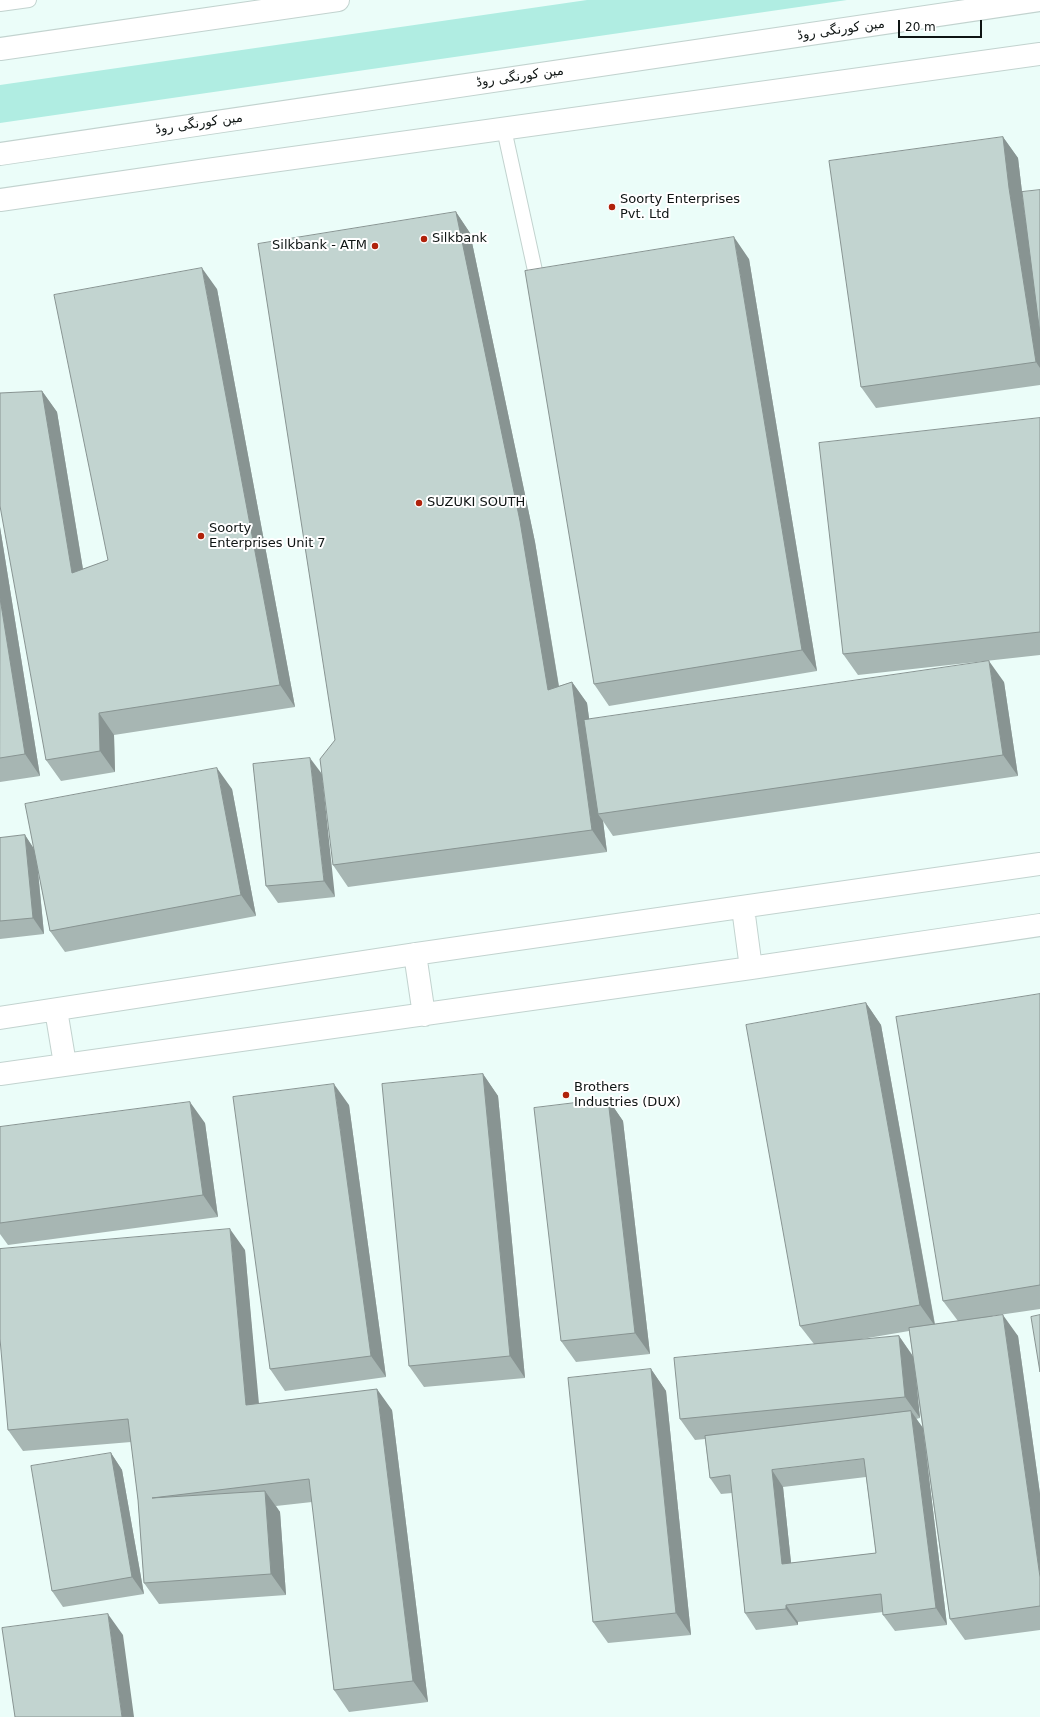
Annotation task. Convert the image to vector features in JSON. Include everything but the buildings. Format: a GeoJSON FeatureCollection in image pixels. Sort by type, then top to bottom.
{"type":"FeatureCollection","features":[{"type":"Feature","properties":{"kind":"street"},"geometry":{"type":"LineString","coordinates":[[0,49],[338,0]]}},
{"type":"Feature","properties":{"kind":"street","name":"مین کورنگی روڈ"},"geometry":{"type":"LineString","coordinates":[[0,154],[1040,0]]}},
{"type":"Feature","properties":{"kind":"street"},"geometry":{"type":"LineString","coordinates":[[0,200],[1040,54]]}},
{"type":"Feature","properties":{"kind":"street"},"geometry":{"type":"LineString","coordinates":[[0,1018],[415,954],[743,908],[1040,864]]}},
{"type":"Feature","properties":{"kind":"street"},"geometry":{"type":"LineString","coordinates":[[743,908],[750,968]]}},
{"type":"Feature","properties":{"kind":"street"},"geometry":{"type":"LineString","coordinates":[[0,1074],[424,1015],[1040,925]]}},
{"type":"Feature","properties":{"kind":"street"},"geometry":{"type":"LineString","coordinates":[[415,954],[424,1015]]}},
{"type":"Feature","properties":{"kind":"street"},"geometry":{"type":"LineString","coordinates":[[56,1010],[65,1064]]}},
{"type":"Feature","properties":{"kind":"lane"},"geometry":{"type":"LineString","coordinates":[[0,4],[29,0]]}},
{"type":"Feature","properties":{"kind":"lane"},"geometry":{"type":"LineString","coordinates":[[504,129],[540,293],[555,290]]}},
{"type":"Feature","properties":{"kind":"green space"},"geometry":{"type":"Polygon","coordinates":[[[587,0],[847,0],[0,123],[0,85],[587,0]]]}},
{"type":"Feature","properties":{"kind":"place","name":"Soorty Enterprises Pvt. Ltd"},"geometry":{"type":"Point","coordinates":[612,207]}},
{"type":"Feature","properties":{"kind":"place","name":"Silkbank"},"geometry":{"type":"Point","coordinates":[424,239]}},
{"type":"Feature","properties":{"kind":"place","name":"Silkbank - ATM"},"geometry":{"type":"Point","coordinates":[375,246]}},
{"type":"Feature","properties":{"kind":"place","name":"SUZUKI SOUTH"},"geometry":{"type":"Point","coordinates":[419,503]}},
{"type":"Feature","properties":{"kind":"place","name":"Soorty Enterprises Unit 7"},"geometry":{"type":"Point","coordinates":[201,536]}},
{"type":"Feature","properties":{"kind":"place","name":"Brothers Industries (DUX)"},"geometry":{"type":"Point","coordinates":[566,1095]}}]}
